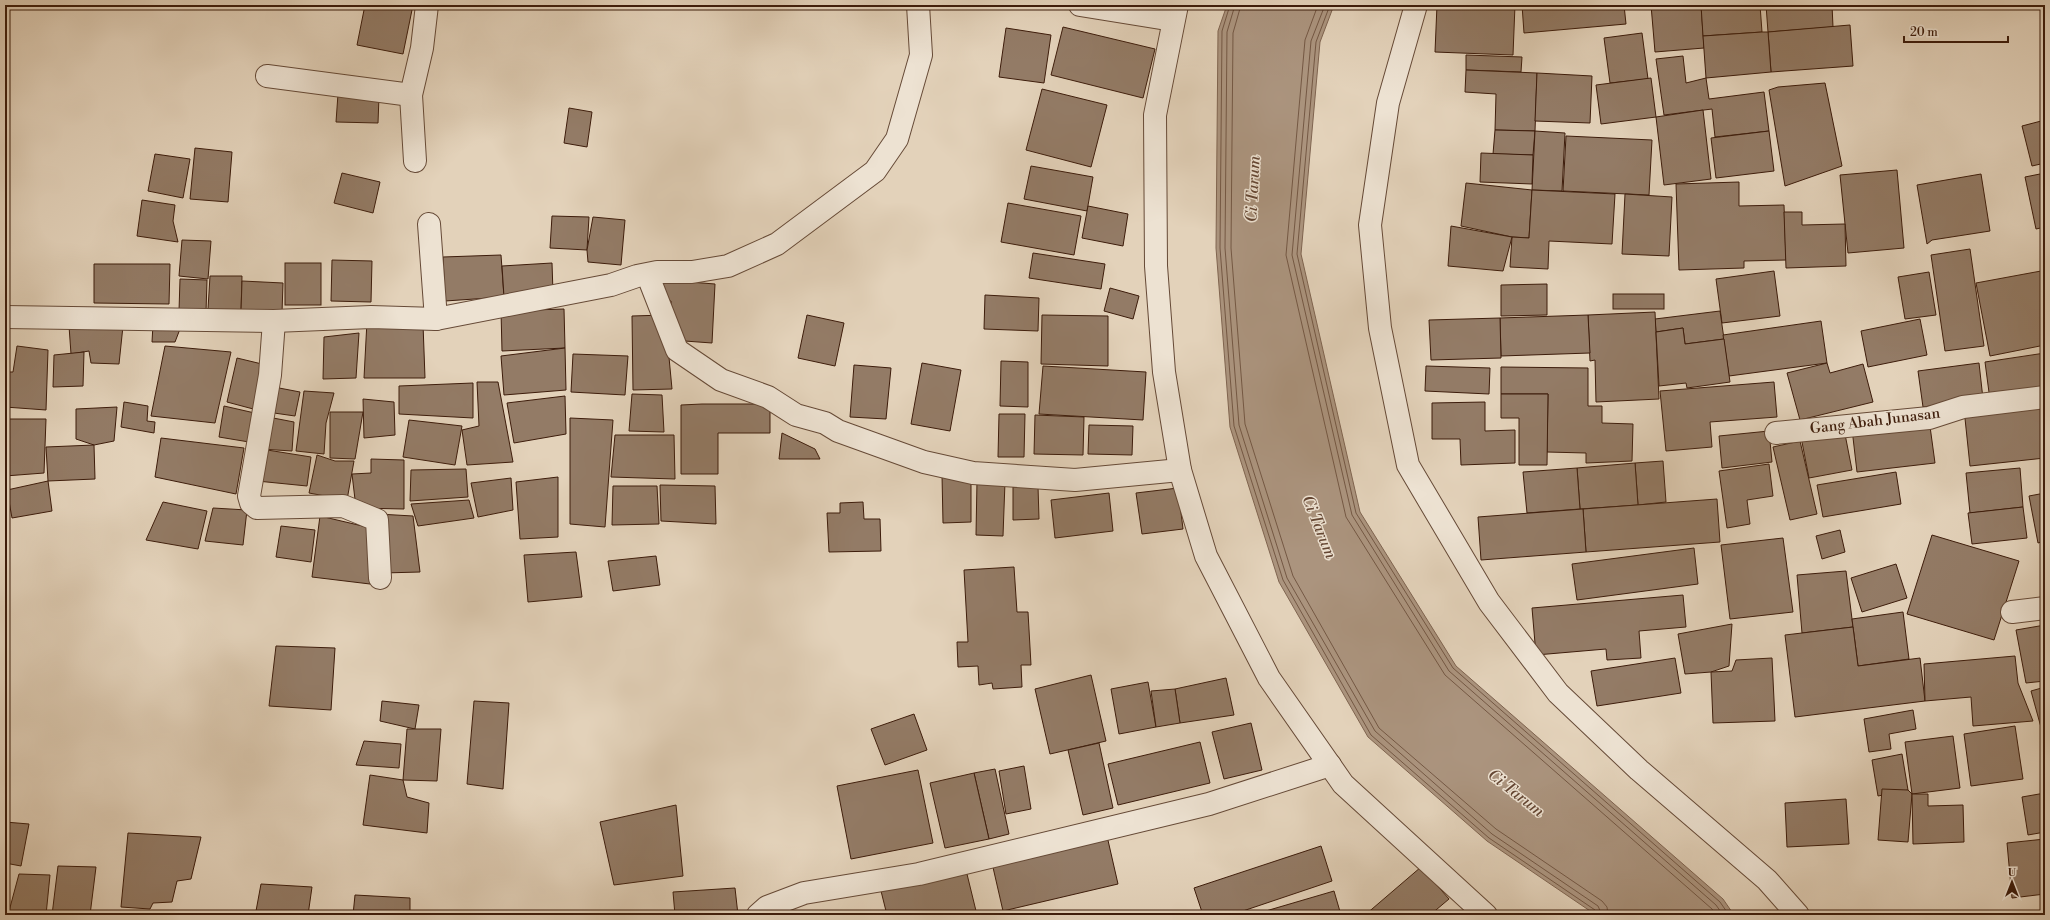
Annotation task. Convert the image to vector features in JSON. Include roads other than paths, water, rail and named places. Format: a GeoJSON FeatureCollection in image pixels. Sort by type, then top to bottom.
{"type":"FeatureCollection","features":[{"type":"Feature","properties":{"kind":"street"},"geometry":{"type":"LineString","coordinates":[[415,161],[411,95],[422,48],[427,5]]}},
{"type":"Feature","properties":{"kind":"street"},"geometry":{"type":"LineString","coordinates":[[5,317],[274,321],[371,317],[436,319],[611,285],[637,276],[657,272],[692,272],[728,266],[777,244],[875,171],[897,139],[921,55],[918,5]]}},
{"type":"Feature","properties":{"kind":"street"},"geometry":{"type":"LineString","coordinates":[[1080,5],[1175,13],[1155,115],[1156,266],[1164,372],[1180,470],[1206,556],[1268,678],[1344,784],[1486,915]]}},
{"type":"Feature","properties":{"kind":"street"},"geometry":{"type":"LineString","coordinates":[[1416,5],[1388,103],[1370,225],[1380,328],[1408,465],[1489,602],[1558,693],[1639,770],[1767,880],[1798,915]]}},
{"type":"Feature","properties":{"kind":"street"},"geometry":{"type":"LineString","coordinates":[[267,76],[411,95]]}},
{"type":"Feature","properties":{"kind":"street"},"geometry":{"type":"LineString","coordinates":[[429,224],[436,319]]}},
{"type":"Feature","properties":{"kind":"street"},"geometry":{"type":"LineString","coordinates":[[648,276],[678,350],[721,380],[755,394],[768,397],[796,415],[825,423],[838,431],[924,462],[973,473],[1075,480],[1180,470]]}},
{"type":"Feature","properties":{"kind":"street"},"geometry":{"type":"LineString","coordinates":[[274,321],[270,375],[250,496],[251,503],[257,508],[343,506],[376,520],[380,578]]}},
{"type":"Feature","properties":{"kind":"street","name":"Gang Abah Junasan"},"geometry":{"type":"LineString","coordinates":[[1776,433],[1929,418],[1963,407],[2045,398]]}},
{"type":"Feature","properties":{"kind":"street"},"geometry":{"type":"LineString","coordinates":[[2012,612],[2045,608]]}},
{"type":"Feature","properties":{"kind":"street"},"geometry":{"type":"LineString","coordinates":[[758,915],[767,907],[804,893],[920,874],[1209,804],[1330,765]]}},
{"type":"Feature","properties":{"kind":"water","name":"Ci Tarum"},"geometry":{"type":"Polygon","coordinates":[[[1227,5],[1334,5],[1320,42],[1301,254],[1360,512],[1456,666],[1723,899],[1734,915],[1596,915],[1487,841],[1368,737],[1279,582],[1230,427],[1216,248],[1218,31],[1227,5]]]}}]}
